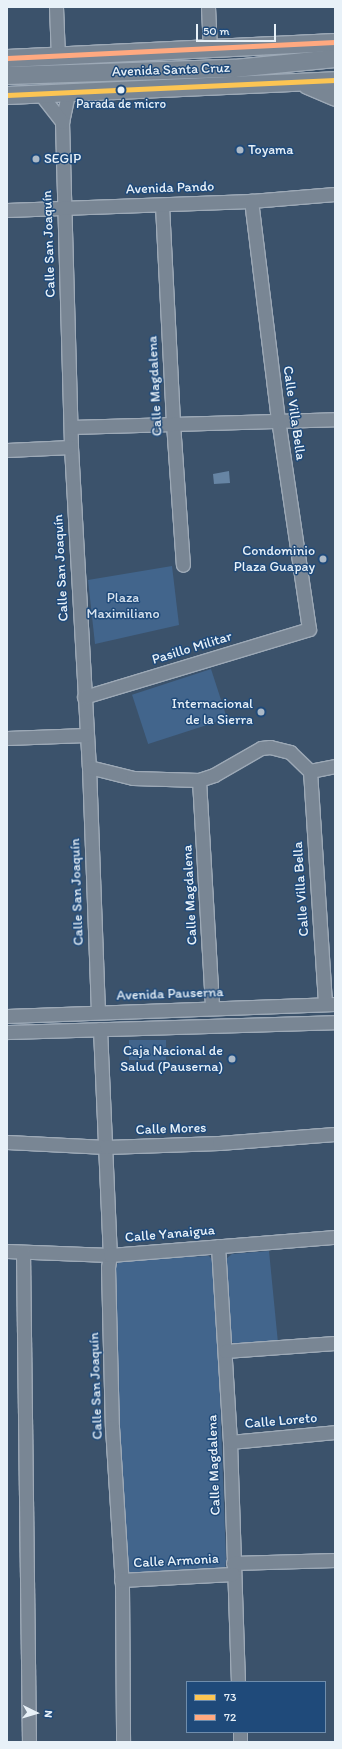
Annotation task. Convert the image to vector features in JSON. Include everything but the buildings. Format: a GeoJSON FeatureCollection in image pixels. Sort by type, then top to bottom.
{"type":"FeatureCollection","features":[{"type":"Feature","properties":{"kind":"main road","name":"Avenida Santa Cruz"},"geometry":{"type":"LineString","coordinates":[[7,58],[210,49],[331,39]]}},
{"type":"Feature","properties":{"kind":"main road"},"geometry":{"type":"LineString","coordinates":[[304,62],[331,39]]}},
{"type":"Feature","properties":{"kind":"main road","name":"Avenida Santa Cruz"},"geometry":{"type":"LineString","coordinates":[[7,75],[234,68],[334,59]]}},
{"type":"Feature","properties":{"kind":"main road"},"geometry":{"type":"LineString","coordinates":[[7,61],[102,72]]}},
{"type":"Feature","properties":{"kind":"main road","name":"Avenida Santa Cruz"},"geometry":{"type":"LineString","coordinates":[[7,95],[42,96],[303,83],[335,80]]}},
{"type":"Feature","properties":{"kind":"main road"},"geometry":{"type":"LineString","coordinates":[[303,83],[335,97]]}},
{"type":"Feature","properties":{"kind":"street"},"geometry":{"type":"LineString","coordinates":[[56,7],[58,56]]}},
{"type":"Feature","properties":{"kind":"street"},"geometry":{"type":"LineString","coordinates":[[208,7],[210,49]]}},
{"type":"Feature","properties":{"kind":"street","name":"Calle San Joaquín"},"geometry":{"type":"LineString","coordinates":[[68,94],[62,122],[70,427],[88,767],[98,1012]]}},
{"type":"Feature","properties":{"kind":"street"},"geometry":{"type":"LineString","coordinates":[[42,96],[56,110],[62,122]]}},
{"type":"Feature","properties":{"kind":"street","name":"Avenida Pando"},"geometry":{"type":"LineString","coordinates":[[7,210],[251,201],[335,194]]}},
{"type":"Feature","properties":{"kind":"street","name":"Calle Villa Bella"},"geometry":{"type":"LineString","coordinates":[[251,201],[278,420],[309,629]]}},
{"type":"Feature","properties":{"kind":"street","name":"Calle Magdalena"},"geometry":{"type":"LineString","coordinates":[[162,205],[172,423],[183,565]]}},
{"type":"Feature","properties":{"kind":"street"},"geometry":{"type":"LineString","coordinates":[[70,427],[335,419]]}},
{"type":"Feature","properties":{"kind":"street"},"geometry":{"type":"LineString","coordinates":[[7,450],[71,447]]}},
{"type":"Feature","properties":{"kind":"street","name":"Pasillo Militar"},"geometry":{"type":"LineString","coordinates":[[84,697],[309,629]]}},
{"type":"Feature","properties":{"kind":"street"},"geometry":{"type":"LineString","coordinates":[[7,738],[86,735]]}},
{"type":"Feature","properties":{"kind":"street"},"geometry":{"type":"LineString","coordinates":[[88,767],[133,778],[199,780],[214,775],[261,748],[270,747],[290,752],[310,771],[335,766]]}},
{"type":"Feature","properties":{"kind":"street","name":"Calle Villa Bella"},"geometry":{"type":"LineString","coordinates":[[310,771],[330,1004]]}},
{"type":"Feature","properties":{"kind":"street","name":"Calle Magdalena"},"geometry":{"type":"LineString","coordinates":[[199,780],[212,1008]]}},
{"type":"Feature","properties":{"kind":"street","name":"Avenida Pauserna"},"geometry":{"type":"LineString","coordinates":[[7,1016],[330,1004]]}},
{"type":"Feature","properties":{"kind":"street"},"geometry":{"type":"LineString","coordinates":[[269,1006],[269,1023]]}},
{"type":"Feature","properties":{"kind":"street"},"geometry":{"type":"LineString","coordinates":[[62,1014],[62,1031]]}},
{"type":"Feature","properties":{"kind":"street"},"geometry":{"type":"LineString","coordinates":[[7,1032],[335,1022]]}},
{"type":"Feature","properties":{"kind":"street","name":"Calle San Joaquín"},"geometry":{"type":"LineString","coordinates":[[100,1029],[110,1255],[108,1267],[112,1426],[121,1580],[123,1742]]}},
{"type":"Feature","properties":{"kind":"street","name":"Calle Mores"},"geometry":{"type":"LineString","coordinates":[[7,1142],[106,1147],[219,1144],[335,1134]]}},
{"type":"Feature","properties":{"kind":"street","name":"Calle Yanaigua"},"geometry":{"type":"LineString","coordinates":[[7,1251],[110,1255],[335,1237]]}},
{"type":"Feature","properties":{"kind":"street","name":"Calle Magdalena"},"geometry":{"type":"LineString","coordinates":[[218,1246],[226,1351],[238,1681]]}},
{"type":"Feature","properties":{"kind":"street"},"geometry":{"type":"LineString","coordinates":[[23,1252],[29,1742]]}},
{"type":"Feature","properties":{"kind":"street"},"geometry":{"type":"LineString","coordinates":[[226,1351],[335,1343]]}},
{"type":"Feature","properties":{"kind":"street","name":"Calle Loreto"},"geometry":{"type":"LineString","coordinates":[[230,1442],[335,1432]]}},
{"type":"Feature","properties":{"kind":"street","name":"Calle Armonia"},"geometry":{"type":"LineString","coordinates":[[121,1580],[335,1560]]}},
{"type":"Feature","properties":{"kind":"green space","name":"Plaza Maximiliano"},"geometry":{"type":"Polygon","coordinates":[[[172,566],[179,625],[95,644],[88,580],[172,566]]]}},
{"type":"Feature","properties":{"kind":"green space"},"geometry":{"type":"Polygon","coordinates":[[[211,669],[227,718],[148,744],[132,695],[211,669]]]}},
{"type":"Feature","properties":{"kind":"green space"},"geometry":{"type":"Polygon","coordinates":[[[129,1040],[166,1040],[166,1060],[129,1060],[129,1040]]]}},
{"type":"Feature","properties":{"kind":"green space"},"geometry":{"type":"Polygon","coordinates":[[[269,1251],[278,1343],[237,1346],[230,1340],[226,1259],[232,1254],[269,1251]]]}},
{"type":"Feature","properties":{"kind":"green space"},"geometry":{"type":"Polygon","coordinates":[[[209,1256],[215,1263],[226,1560],[225,1568],[219,1570],[126,1576],[122,1572],[114,1269],[120,1260],[209,1256]]]}},
{"type":"Feature","properties":{"kind":"shaded area"},"geometry":{"type":"Polygon","coordinates":[[[229,471],[230,483],[214,484],[213,474],[229,471]]]}},
{"type":"Feature","properties":{"kind":"transit line","name":"72"},"geometry":{"type":"LineString","coordinates":[[7,58],[335,42]]}},
{"type":"Feature","properties":{"kind":"transit line","name":"73"},"geometry":{"type":"LineString","coordinates":[[7,95],[335,80]]}},
{"type":"Feature","properties":{"kind":"place","name":"Parada de micro"},"geometry":{"type":"Point","coordinates":[121,90]}},
{"type":"Feature","properties":{"kind":"place","name":"Toyama"},"geometry":{"type":"Point","coordinates":[240,150]}},
{"type":"Feature","properties":{"kind":"place","name":"SEGIP"},"geometry":{"type":"Point","coordinates":[36,159]}},
{"type":"Feature","properties":{"kind":"place","name":"Condominio Plaza Guapay"},"geometry":{"type":"Point","coordinates":[323,559]}},
{"type":"Feature","properties":{"kind":"place","name":"Internacional de la Sierra"},"geometry":{"type":"Point","coordinates":[261,712]}},
{"type":"Feature","properties":{"kind":"place","name":"Caja Nacional de Salud (Pauserna)"},"geometry":{"type":"Point","coordinates":[232,1059]}}]}
